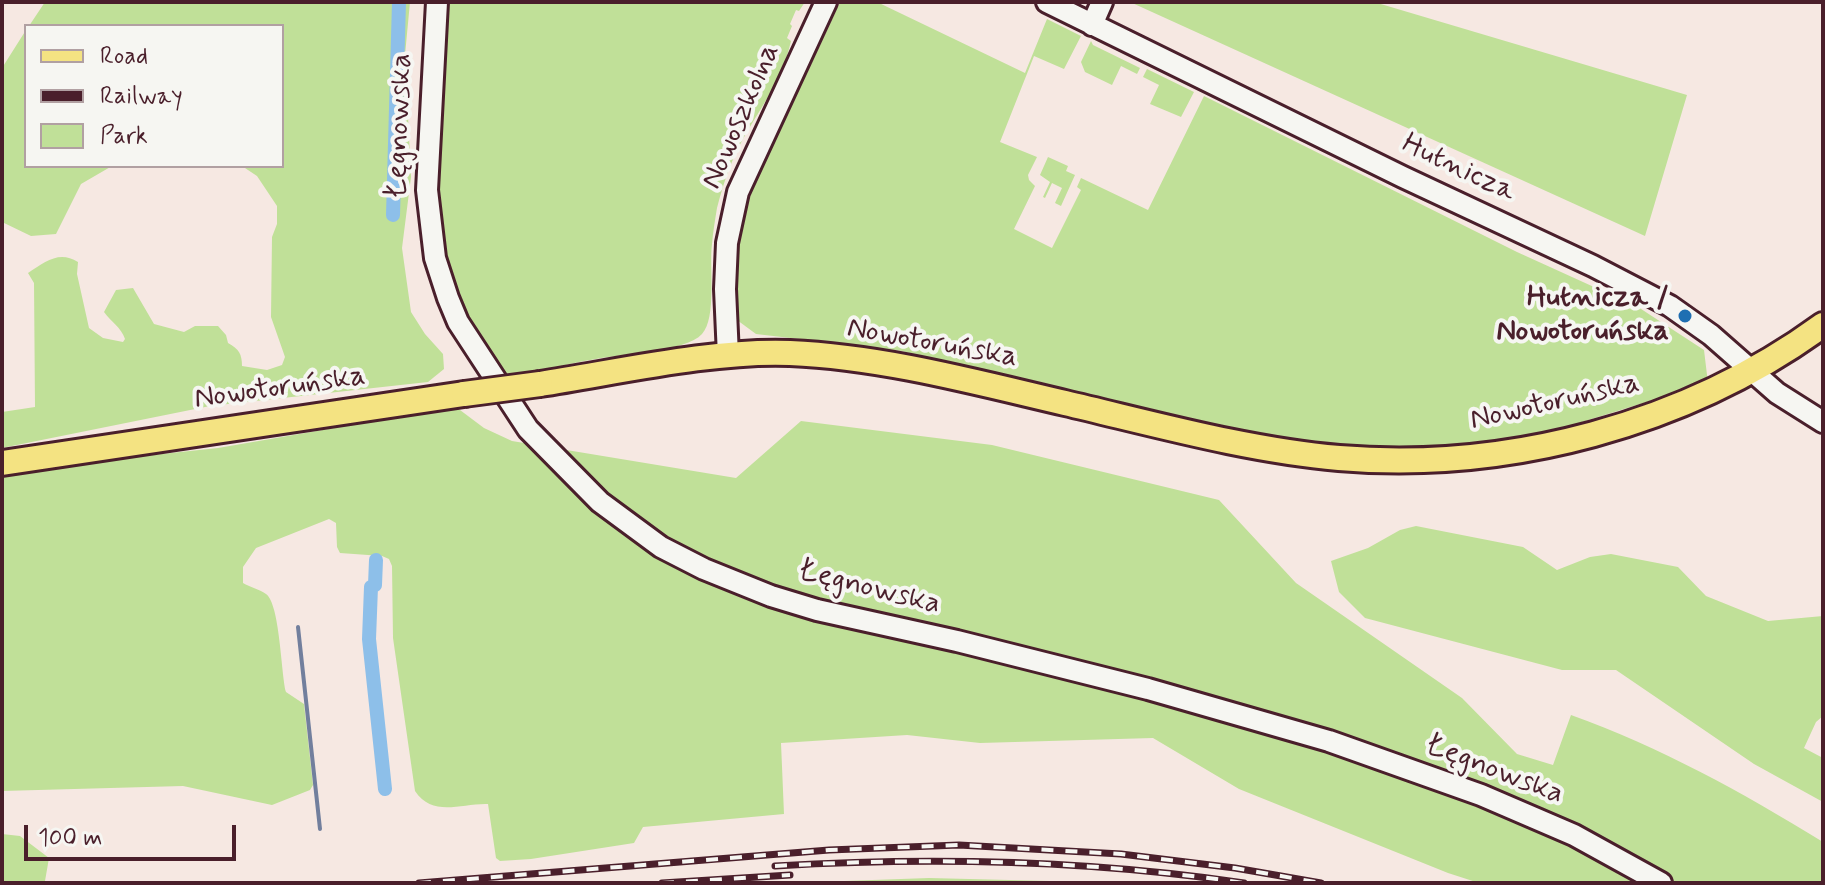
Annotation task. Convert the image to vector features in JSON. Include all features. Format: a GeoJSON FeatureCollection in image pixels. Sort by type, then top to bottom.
{"type":"FeatureCollection","features":[{"type":"Feature","properties":{"kind":"main road","name":"Nowotoruńska"},"geometry":{"type":"LineString","coordinates":[[2,463],[728,356],[790,353],[888,364],[1226,440],[1338,458],[1386,460],[1482,455],[1530,449],[1634,423],[1709,393],[1751,371],[1823,325]]}},
{"type":"Feature","properties":{"kind":"street","name":"Łęgnowska"},"geometry":{"type":"LineString","coordinates":[[437,2],[427,190],[435,258],[448,298],[458,322],[528,429],[600,502],[661,547],[704,569],[782,600],[1148,689],[1329,741],[1481,795],[1574,835],[1661,883]]}},
{"type":"Feature","properties":{"kind":"street","name":"Nowoszkolna"},"geometry":{"type":"LineString","coordinates":[[728,356],[725,289],[727,243],[738,192],[826,2]]}},
{"type":"Feature","properties":{"kind":"street","name":"Hutnicza"},"geometry":{"type":"LineString","coordinates":[[1047,2],[1403,177],[1593,266],[1689,318],[1777,393],[1823,422]]}},
{"type":"Feature","properties":{"kind":"street"},"geometry":{"type":"LineString","coordinates":[[1092,25],[1102,2]]}},
{"type":"Feature","properties":{"kind":"green space"},"geometry":{"type":"Polygon","coordinates":[[[45,2],[410,2],[405,55],[411,177],[402,248],[411,312],[443,354],[444,369],[428,382],[210,406],[2,448],[2,412],[35,407],[34,283],[28,273],[58,257],[78,262],[77,274],[89,328],[103,338],[123,342],[125,339],[104,312],[116,290],[133,288],[154,324],[184,332],[195,326],[218,326],[228,343],[239,352],[242,366],[267,370],[282,365],[285,357],[271,317],[272,237],[277,224],[277,206],[257,176],[245,168],[284,168],[284,24],[30,24],[45,2]]]}},
{"type":"Feature","properties":{"kind":"green space"},"geometry":{"type":"Polygon","coordinates":[[[442,2],[805,2],[799,11],[796,10],[790,24],[787,38],[791,41],[782,68],[739,147],[722,190],[712,240],[709,316],[702,334],[668,349],[584,361],[500,378],[467,322],[451,287],[436,221],[433,146],[442,2]]]}},
{"type":"Feature","properties":{"kind":"green space"},"geometry":{"type":"Polygon","coordinates":[[[840,2],[877,2],[1025,73],[1047,19],[1081,36],[1064,69],[1034,56],[1000,142],[1037,157],[1028,175],[1035,186],[1014,229],[1052,248],[1081,190],[1077,187],[1081,178],[1148,210],[1204,96],[1517,252],[1638,307],[1704,350],[1708,383],[1569,426],[1474,447],[1372,448],[1285,441],[1014,381],[902,351],[756,334],[737,320],[733,287],[734,255],[740,224],[748,193],[772,133],[800,74],[807,73],[840,2]]]}},
{"type":"Feature","properties":{"kind":"green space"},"geometry":{"type":"Polygon","coordinates":[[[1130,2],[1374,2],[1687,95],[1645,236],[1130,2]]]}},
{"type":"Feature","properties":{"kind":"green space"},"geometry":{"type":"Polygon","coordinates":[[[24,33],[24,168],[109,168],[81,184],[56,234],[31,236],[2,222],[2,68],[24,33]]]}},
{"type":"Feature","properties":{"kind":"green space"},"geometry":{"type":"Polygon","coordinates":[[[1091,41],[1093,45],[1140,68],[1137,74],[1121,66],[1112,85],[1085,72],[1081,62],[1091,41]]]}},
{"type":"Feature","properties":{"kind":"green space"},"geometry":{"type":"Polygon","coordinates":[[[1147,69],[1194,92],[1181,117],[1150,104],[1159,85],[1143,77],[1147,69]]]}},
{"type":"Feature","properties":{"kind":"green space"},"geometry":{"type":"Polygon","coordinates":[[[1048,157],[1068,166],[1066,171],[1075,175],[1061,206],[1055,203],[1062,188],[1052,183],[1043,197],[1050,182],[1040,175],[1048,157]]]}},
{"type":"Feature","properties":{"kind":"green space"},"geometry":{"type":"Polygon","coordinates":[[[456,407],[484,428],[512,441],[736,478],[801,421],[992,445],[1219,500],[1296,583],[1462,698],[1517,754],[1553,765],[1571,715],[1605,728],[1700,772],[1823,842],[1823,883],[1479,883],[1239,789],[1153,738],[980,743],[907,735],[781,743],[784,814],[643,827],[634,843],[500,861],[496,858],[488,804],[439,807],[422,799],[415,791],[393,638],[392,566],[389,559],[382,556],[340,553],[336,523],[329,519],[256,548],[243,567],[243,583],[263,592],[271,600],[286,692],[304,704],[313,785],[310,790],[272,805],[183,786],[2,791],[2,471],[218,448],[456,407]]]}},
{"type":"Feature","properties":{"kind":"green space"},"geometry":{"type":"Polygon","coordinates":[[[1416,526],[1523,547],[1557,570],[1590,557],[1611,554],[1678,567],[1706,596],[1768,621],[1823,616],[1823,716],[1816,722],[1804,748],[1823,758],[1823,802],[1754,764],[1616,670],[1562,670],[1365,618],[1339,592],[1331,561],[1416,526]]]}},
{"type":"Feature","properties":{"kind":"green space"},"geometry":{"type":"Polygon","coordinates":[[[2,834],[20,836],[49,858],[45,881],[2,883],[2,834]]]}},
{"type":"Feature","properties":{"kind":"green space"},"geometry":{"type":"Polygon","coordinates":[[[929,878],[1090,882],[1106,883],[788,883],[929,878]]]}},
{"type":"Feature","properties":{"kind":"waterway"},"geometry":{"type":"LineString","coordinates":[[393,215],[399,2]]}},
{"type":"Feature","properties":{"kind":"waterway"},"geometry":{"type":"LineString","coordinates":[[376,560],[375,585],[371,587],[369,639],[385,789]]}},
{"type":"Feature","properties":{"kind":"waterway"},"geometry":{"type":"LineString","coordinates":[[298,627],[320,829]]}},
{"type":"Feature","properties":{"kind":"railway"},"geometry":{"type":"LineString","coordinates":[[419,883],[829,850],[959,845],[1121,854],[1235,868],[1321,883]]}},
{"type":"Feature","properties":{"kind":"railway"},"geometry":{"type":"LineString","coordinates":[[775,866],[1010,862],[1127,869],[1244,883]]}},
{"type":"Feature","properties":{"kind":"railway"},"geometry":{"type":"LineString","coordinates":[[662,883],[790,875]]}},
{"type":"Feature","properties":{"kind":"place","name":"Hutnicza / Nowotoruńska"},"geometry":{"type":"Point","coordinates":[1685,316]}}]}
